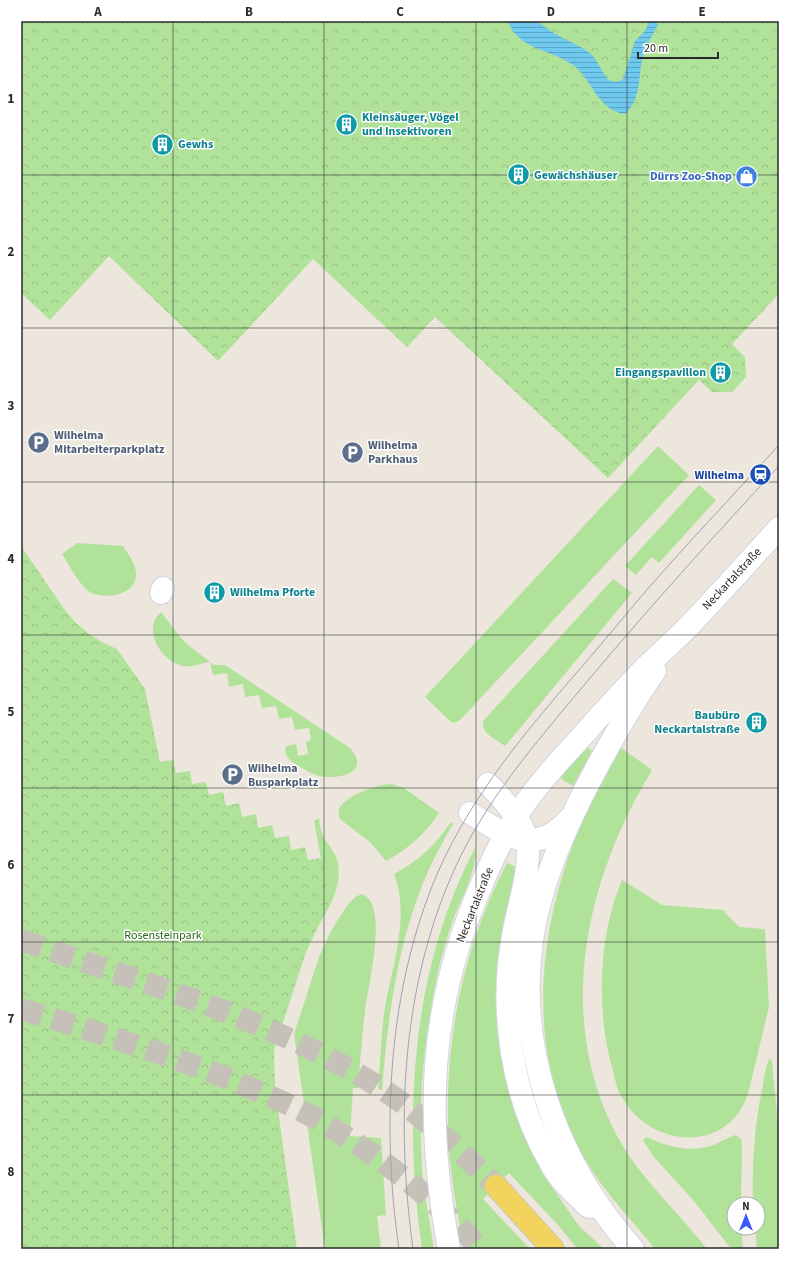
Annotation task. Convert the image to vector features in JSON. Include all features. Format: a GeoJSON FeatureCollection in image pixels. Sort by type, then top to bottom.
{"type":"FeatureCollection","features":[{"type":"Feature","properties":{"kind":"main road","name":"Neckartalstraße"},"geometry":{"type":"LineString","coordinates":[[449,1249],[437,1168],[434,1124],[436,1053],[440,1021],[452,965],[469,914],[484,880],[511,825],[534,790],[632,680],[685,630],[779,528]]}},
{"type":"Feature","properties":{"kind":"main road","name":"Neckartalstraße"},"geometry":{"type":"LineString","coordinates":[[631,1247],[587,1188],[566,1149],[549,1110],[540,1080],[531,1033],[528,983],[530,955],[535,922],[542,896],[556,854],[574,813],[586,788],[649,679],[685,630]]}},
{"type":"Feature","properties":{"kind":"main road"},"geometry":{"type":"LineString","coordinates":[[555,766],[541,780],[526,789],[509,791],[488,784],[511,825],[527,841],[534,841],[554,834],[574,813]]}},
{"type":"Feature","properties":{"kind":"main road"},"geometry":{"type":"LineString","coordinates":[[484,880],[492,842],[486,826],[476,816],[511,825]]}},
{"type":"Feature","properties":{"kind":"main road"},"geometry":{"type":"LineString","coordinates":[[527,841],[526,869],[512,937],[509,970],[508,1002],[510,1036],[516,1075],[524,1104],[538,1139],[551,1165],[565,1183],[631,1247]]}},
{"type":"Feature","properties":{"kind":"main road"},"geometry":{"type":"LineString","coordinates":[[496,1186],[553,1249]]}},
{"type":"Feature","properties":{"kind":"green space"},"geometry":{"type":"Polygon","coordinates":[[[21,21],[779,21],[779,294],[732,344],[745,357],[746,377],[732,392],[712,392],[699,380],[608,478],[435,317],[407,347],[313,259],[218,361],[109,256],[50,320],[21,293],[21,21]]]}},
{"type":"Feature","properties":{"kind":"green space"},"geometry":{"type":"Polygon","coordinates":[[[658,446],[689,475],[461,719],[455,723],[451,722],[425,697],[658,446]]]}},
{"type":"Feature","properties":{"kind":"green space"},"geometry":{"type":"Polygon","coordinates":[[[699,485],[716,500],[659,563],[652,557],[636,575],[625,566],[699,485]]]}},
{"type":"Feature","properties":{"kind":"green space"},"geometry":{"type":"Polygon","coordinates":[[[77,543],[123,546],[136,570],[135,581],[131,587],[125,592],[109,596],[93,593],[87,590],[77,578],[62,554],[77,543]]]}},
{"type":"Feature","properties":{"kind":"green space","name":"Rosensteinpark"},"geometry":{"type":"Polygon","coordinates":[[[21,546],[64,609],[76,623],[102,642],[117,649],[145,689],[160,762],[173,760],[176,773],[190,771],[192,784],[206,782],[209,795],[223,792],[226,806],[239,803],[242,817],[256,814],[258,828],[272,825],[275,838],[289,836],[291,850],[305,847],[308,860],[322,858],[330,905],[306,952],[274,1050],[275,1087],[297,1249],[21,1249],[21,546]]]}},
{"type":"Feature","properties":{"kind":"green space"},"geometry":{"type":"Polygon","coordinates":[[[613,579],[632,593],[505,746],[489,735],[484,728],[484,720],[613,579]]]}},
{"type":"Feature","properties":{"kind":"green space"},"geometry":{"type":"Polygon","coordinates":[[[161,612],[188,645],[214,665],[225,665],[350,748],[356,757],[357,763],[355,769],[350,773],[335,777],[319,776],[305,770],[291,761],[285,752],[286,746],[296,744],[298,756],[308,754],[306,742],[311,740],[309,728],[295,730],[292,717],[279,719],[276,706],[262,708],[259,695],[245,697],[243,684],[229,687],[227,673],[213,675],[210,662],[192,666],[182,666],[174,663],[161,651],[153,635],[153,627],[161,612]]]}},
{"type":"Feature","properties":{"kind":"green space"},"geometry":{"type":"Polygon","coordinates":[[[587,747],[592,751],[573,786],[560,778],[587,747]]]}},
{"type":"Feature","properties":{"kind":"green space"},"geometry":{"type":"Polygon","coordinates":[[[620,747],[652,770],[621,829],[605,868],[594,909],[586,950],[583,991],[585,1032],[593,1073],[606,1113],[626,1151],[645,1177],[707,1249],[655,1249],[593,1173],[566,1120],[552,1077],[545,1034],[543,990],[547,946],[555,902],[568,859],[584,817],[620,747]]]}},
{"type":"Feature","properties":{"kind":"green space"},"geometry":{"type":"Polygon","coordinates":[[[391,784],[404,788],[439,813],[428,828],[416,840],[386,861],[370,842],[341,820],[338,813],[341,806],[347,800],[356,795],[366,790],[391,784]]]}},
{"type":"Feature","properties":{"kind":"green space"},"geometry":{"type":"Polygon","coordinates":[[[319,818],[322,833],[337,859],[339,872],[337,885],[330,905],[314,821],[319,818]]]}},
{"type":"Feature","properties":{"kind":"green space"},"geometry":{"type":"Polygon","coordinates":[[[451,822],[453,824],[438,850],[419,894],[402,948],[391,1004],[382,1090],[378,1089],[384,1013],[395,961],[400,926],[401,909],[399,891],[394,874],[411,864],[426,852],[451,822]]]}},
{"type":"Feature","properties":{"kind":"green space"},"geometry":{"type":"Polygon","coordinates":[[[475,848],[474,865],[453,920],[440,963],[425,1047],[421,1104],[422,1161],[424,1189],[434,1249],[422,1249],[416,1198],[413,1147],[417,1044],[425,993],[437,943],[454,895],[475,848]]]}},
{"type":"Feature","properties":{"kind":"green space"},"geometry":{"type":"Polygon","coordinates":[[[507,863],[519,868],[505,937],[529,1143],[543,1174],[579,1226],[604,1249],[577,1249],[559,1226],[509,1173],[483,1199],[530,1249],[464,1249],[453,1185],[449,1147],[449,1074],[453,1037],[458,1001],[467,965],[491,896],[507,863]]]}},
{"type":"Feature","properties":{"kind":"green space"},"geometry":{"type":"Polygon","coordinates":[[[622,880],[662,905],[723,910],[739,927],[765,929],[769,1007],[748,1094],[738,1114],[723,1127],[706,1135],[688,1138],[669,1135],[651,1127],[635,1114],[622,1097],[616,1084],[604,1025],[602,975],[608,925],[622,880]]]}},
{"type":"Feature","properties":{"kind":"green space"},"geometry":{"type":"Polygon","coordinates":[[[362,894],[370,901],[375,913],[376,930],[375,948],[365,1011],[358,1088],[353,1088],[350,1136],[381,1138],[386,1215],[377,1216],[381,1249],[325,1249],[294,1034],[319,957],[331,931],[346,907],[355,897],[362,894]]]}},
{"type":"Feature","properties":{"kind":"green space"},"geometry":{"type":"Polygon","coordinates":[[[769,1059],[771,1059],[779,1135],[779,1249],[757,1249],[756,1236],[766,1236],[766,1196],[753,1196],[753,1176],[757,1118],[769,1059]]]}},
{"type":"Feature","properties":{"kind":"green space"},"geometry":{"type":"Polygon","coordinates":[[[736,1135],[741,1139],[742,1144],[741,1196],[726,1196],[726,1236],[742,1236],[743,1249],[731,1249],[694,1201],[653,1156],[643,1140],[647,1137],[671,1146],[697,1149],[713,1145],[736,1135]]]}},
{"type":"Feature","properties":{"kind":"water"},"geometry":{"type":"Polygon","coordinates":[[[534,20],[592,55],[607,78],[615,82],[623,79],[635,41],[644,32],[650,21],[656,21],[658,25],[644,53],[639,85],[635,100],[631,107],[625,114],[616,112],[608,107],[596,94],[580,71],[573,65],[555,55],[536,48],[519,38],[513,31],[508,21],[534,20]]]}},
{"type":"Feature","properties":{"kind":"tunnel"},"geometry":{"type":"LineString","coordinates":[[21,940],[197,1001],[283,1036],[325,1056],[366,1079],[401,1102],[466,1157],[496,1186]]}},
{"type":"Feature","properties":{"kind":"tunnel"},"geometry":{"type":"LineString","coordinates":[[21,1009],[199,1067],[259,1091],[304,1112],[359,1145],[400,1175],[447,1215],[480,1249]]}},
{"type":"Feature","properties":{"kind":"tram line"},"geometry":{"type":"LineString","coordinates":[[399,1249],[393,1202],[390,1154],[390,1106],[393,1058],[399,1009],[408,962],[421,916],[438,872],[469,813],[487,785],[527,731],[659,576],[779,445]]}},
{"type":"Feature","properties":{"kind":"tram line"},"geometry":{"type":"LineString","coordinates":[[413,1249],[405,1155],[404,1107],[407,1060],[413,1013],[422,967],[434,921],[451,877],[478,824],[511,776],[547,729],[705,546],[779,466]]}},
{"type":"Feature","properties":{"kind":"place","name":"Kleinsäuger, Vögel und Insektivoren"},"geometry":{"type":"Point","coordinates":[347,124]}},
{"type":"Feature","properties":{"kind":"place","name":"Gewhs"},"geometry":{"type":"Point","coordinates":[163,144]}},
{"type":"Feature","properties":{"kind":"place","name":"Gewächshäuser"},"geometry":{"type":"Point","coordinates":[518,175]}},
{"type":"Feature","properties":{"kind":"place","name":"Dürrs Zoo-Shop"},"geometry":{"type":"Point","coordinates":[747,176]}},
{"type":"Feature","properties":{"kind":"place","name":"Eingangspavillon"},"geometry":{"type":"Point","coordinates":[721,372]}},
{"type":"Feature","properties":{"kind":"place","name":"Wilhelma Mitarbeiterparkplatz"},"geometry":{"type":"Point","coordinates":[38,442]}},
{"type":"Feature","properties":{"kind":"place","name":"Wilhelma Parkhaus"},"geometry":{"type":"Point","coordinates":[352,452]}},
{"type":"Feature","properties":{"kind":"place","name":"Wilhelma"},"geometry":{"type":"Point","coordinates":[760,475]}},
{"type":"Feature","properties":{"kind":"place","name":"Wilhelma Pforte"},"geometry":{"type":"Point","coordinates":[214,592]}},
{"type":"Feature","properties":{"kind":"place","name":"Baubüro Neckartalstraße"},"geometry":{"type":"Point","coordinates":[756,722]}},
{"type":"Feature","properties":{"kind":"place","name":"Wilhelma Busparkplatz"},"geometry":{"type":"Point","coordinates":[233,775]}}]}
